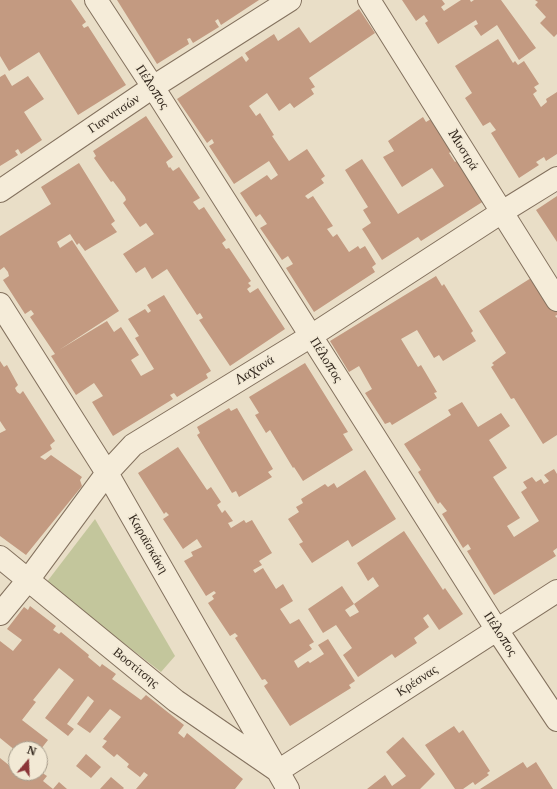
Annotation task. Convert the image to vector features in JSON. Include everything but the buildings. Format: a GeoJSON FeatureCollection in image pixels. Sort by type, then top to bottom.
{"type":"FeatureCollection","features":[{"type":"Feature","properties":{"kind":"street","name":"Πέλοπος"},"geometry":{"type":"LineString","coordinates":[[96,0],[153,87],[497,630],[557,720]]}},
{"type":"Feature","properties":{"kind":"street","name":"Γιαννιτσών"},"geometry":{"type":"LineString","coordinates":[[0,191],[153,87],[290,0]]}},
{"type":"Feature","properties":{"kind":"street","name":"Μυστρά"},"geometry":{"type":"LineString","coordinates":[[369,0],[557,300]]}},
{"type":"Feature","properties":{"kind":"street","name":"Λαχανά"},"geometry":{"type":"LineString","coordinates":[[0,614],[28,580],[107,473],[133,445],[311,336],[557,178]]}},
{"type":"Feature","properties":{"kind":"street","name":"Καραϊσκάκη"},"geometry":{"type":"LineString","coordinates":[[0,304],[107,473],[283,780]]}},
{"type":"Feature","properties":{"kind":"street","name":"Βοστίτσης"},"geometry":{"type":"LineString","coordinates":[[0,557],[176,702],[283,780]]}},
{"type":"Feature","properties":{"kind":"street","name":"Κρέσνας"},"geometry":{"type":"LineString","coordinates":[[283,780],[497,630],[557,591]]}},
{"type":"Feature","properties":{"kind":"green space"},"geometry":{"type":"Polygon","coordinates":[[[95,519],[175,656],[161,672],[46,583],[95,519]]]}}]}
